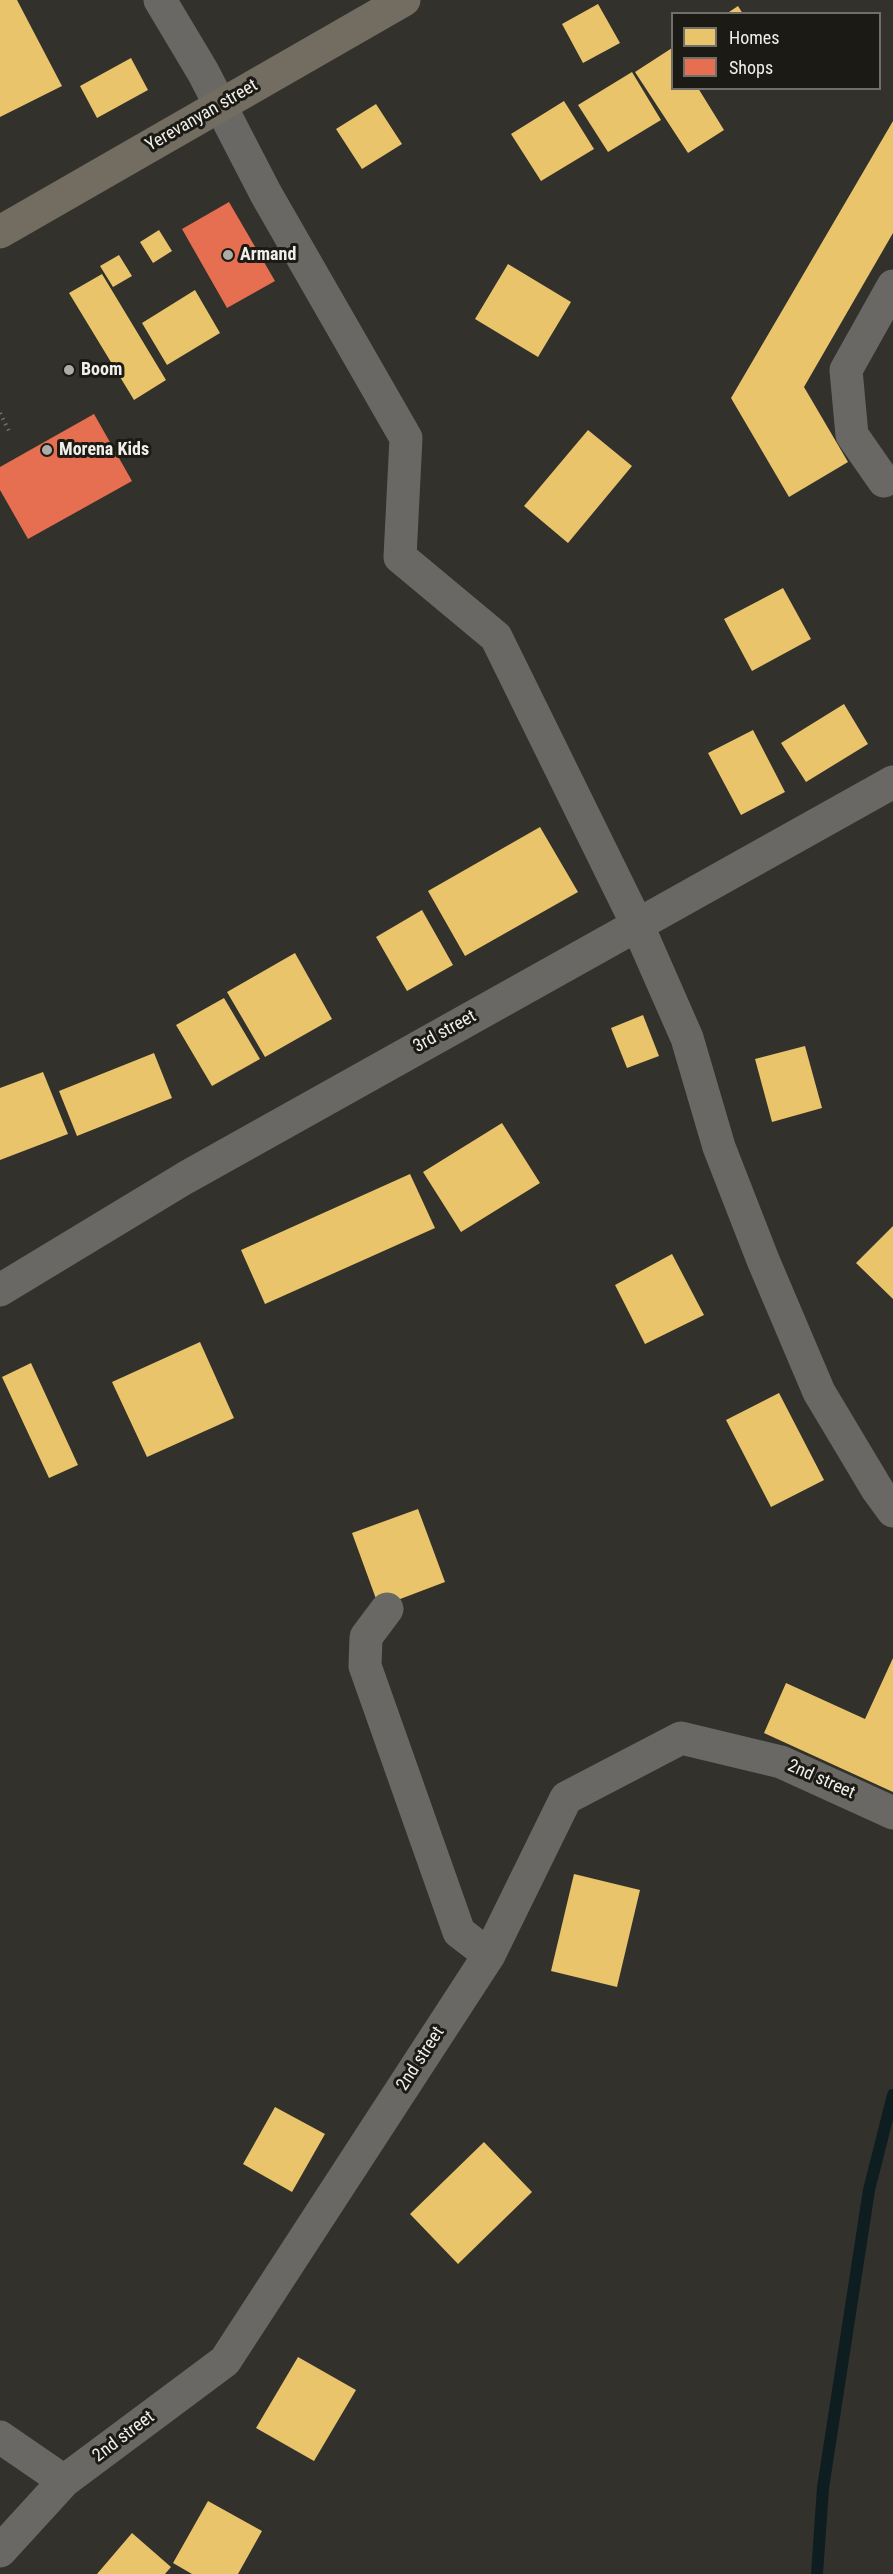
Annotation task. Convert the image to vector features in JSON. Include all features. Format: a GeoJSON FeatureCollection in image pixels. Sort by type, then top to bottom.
{"type":"FeatureCollection","features":[{"type":"Feature","properties":{"kind":"main road","name":"Yerevanyan street"},"geometry":{"type":"LineString","coordinates":[[0,232],[404,0]]}},
{"type":"Feature","properties":{"kind":"street"},"geometry":{"type":"LineString","coordinates":[[160,0],[220,106],[266,194],[406,438],[400,557],[496,637],[637,924],[687,1038],[719,1147],[763,1260],[819,1392],[893,1511]]}},
{"type":"Feature","properties":{"kind":"street"},"geometry":{"type":"LineString","coordinates":[[885,481],[852,435],[846,370],[893,286]]}},
{"type":"Feature","properties":{"kind":"street","name":"3rd street"},"geometry":{"type":"LineString","coordinates":[[0,1290],[185,1178],[893,782]]}},
{"type":"Feature","properties":{"kind":"street"},"geometry":{"type":"LineString","coordinates":[[387,1609],[366,1637],[365,1666],[459,1932],[489,1955]]}},
{"type":"Feature","properties":{"kind":"street","name":"2nd street"},"geometry":{"type":"LineString","coordinates":[[0,2551],[64,2481],[225,2361],[489,1955],[566,1798],[681,1738],[781,1762],[893,1813]]}},
{"type":"Feature","properties":{"kind":"street"},"geometry":{"type":"LineString","coordinates":[[0,2437],[64,2481]]}},
{"type":"Feature","properties":{"kind":"path"},"geometry":{"type":"LineString","coordinates":[[0,413],[9,431]]}},
{"type":"Feature","properties":{"kind":"building: Homes"},"geometry":{"type":"Polygon","coordinates":[[[0,0],[17,0],[62,86],[0,117],[0,0]]]}},
{"type":"Feature","properties":{"kind":"building: Homes"},"geometry":{"type":"Polygon","coordinates":[[[598,4],[620,43],[583,63],[562,24],[598,4]]]}},
{"type":"Feature","properties":{"kind":"building: Homes"},"geometry":{"type":"Polygon","coordinates":[[[738,6],[742,12],[729,12],[738,6]]]}},
{"type":"Feature","properties":{"kind":"building: Homes"},"geometry":{"type":"Polygon","coordinates":[[[671,49],[671,90],[699,90],[724,130],[688,153],[635,72],[671,49]]]}},
{"type":"Feature","properties":{"kind":"building: Homes"},"geometry":{"type":"Polygon","coordinates":[[[131,58],[148,90],[97,118],[80,86],[131,58]]]}},
{"type":"Feature","properties":{"kind":"building: Homes"},"geometry":{"type":"Polygon","coordinates":[[[632,72],[661,120],[608,152],[578,105],[632,72]]]}},
{"type":"Feature","properties":{"kind":"building: Homes"},"geometry":{"type":"Polygon","coordinates":[[[564,101],[594,149],[541,181],[511,134],[564,101]]]}},
{"type":"Feature","properties":{"kind":"building: Homes"},"geometry":{"type":"Polygon","coordinates":[[[376,104],[402,144],[362,169],[336,129],[376,104]]]}},
{"type":"Feature","properties":{"kind":"building: Homes"},"geometry":{"type":"Polygon","coordinates":[[[893,121],[893,233],[804,387],[848,462],[789,497],[731,398],[893,121]]]}},
{"type":"Feature","properties":{"kind":"building: Homes"},"geometry":{"type":"Polygon","coordinates":[[[159,230],[172,251],[153,263],[140,242],[159,230]]]}},
{"type":"Feature","properties":{"kind":"building: Homes"},"geometry":{"type":"Polygon","coordinates":[[[119,255],[132,276],[113,287],[100,266],[119,255]]]}},
{"type":"Feature","properties":{"kind":"building: Homes"},"geometry":{"type":"Polygon","coordinates":[[[508,264],[571,302],[538,357],[475,319],[508,264]]]}},
{"type":"Feature","properties":{"kind":"building: Homes"},"geometry":{"type":"Polygon","coordinates":[[[102,274],[166,380],[134,400],[69,293],[102,274]]]}},
{"type":"Feature","properties":{"kind":"building: Homes"},"geometry":{"type":"Polygon","coordinates":[[[195,290],[220,333],[167,365],[142,323],[195,290]]]}},
{"type":"Feature","properties":{"kind":"building: Homes"},"geometry":{"type":"Polygon","coordinates":[[[588,430],[632,466],[568,543],[524,506],[588,430]]]}},
{"type":"Feature","properties":{"kind":"building: Homes"},"geometry":{"type":"Polygon","coordinates":[[[783,588],[811,639],[752,671],[724,619],[783,588]]]}},
{"type":"Feature","properties":{"kind":"building: Homes"},"geometry":{"type":"Polygon","coordinates":[[[844,704],[868,744],[806,782],[781,743],[844,704]]]}},
{"type":"Feature","properties":{"kind":"building: Homes"},"geometry":{"type":"Polygon","coordinates":[[[753,730],[785,792],[741,815],[708,753],[753,730]]]}},
{"type":"Feature","properties":{"kind":"building: Homes"},"geometry":{"type":"Polygon","coordinates":[[[540,827],[578,892],[465,956],[428,891],[540,827]]]}},
{"type":"Feature","properties":{"kind":"building: Homes"},"geometry":{"type":"Polygon","coordinates":[[[422,910],[453,965],[407,991],[376,937],[422,910]]]}},
{"type":"Feature","properties":{"kind":"building: Homes"},"geometry":{"type":"Polygon","coordinates":[[[295,953],[332,1019],[265,1057],[227,992],[295,953]]]}},
{"type":"Feature","properties":{"kind":"building: Homes"},"geometry":{"type":"Polygon","coordinates":[[[224,998],[260,1059],[212,1086],[176,1025],[224,998]]]}},
{"type":"Feature","properties":{"kind":"building: Homes"},"geometry":{"type":"Polygon","coordinates":[[[643,1015],[659,1056],[627,1068],[611,1028],[643,1015]]]}},
{"type":"Feature","properties":{"kind":"building: Homes"},"geometry":{"type":"Polygon","coordinates":[[[805,1046],[822,1108],[772,1122],[755,1059],[805,1046]]]}},
{"type":"Feature","properties":{"kind":"building: Homes"},"geometry":{"type":"Polygon","coordinates":[[[154,1053],[172,1098],[77,1136],[59,1091],[154,1053]]]}},
{"type":"Feature","properties":{"kind":"building: Homes"},"geometry":{"type":"Polygon","coordinates":[[[43,1072],[68,1134],[0,1160],[0,1088],[43,1072]]]}},
{"type":"Feature","properties":{"kind":"building: Homes"},"geometry":{"type":"Polygon","coordinates":[[[502,1123],[540,1183],[461,1232],[423,1172],[502,1123]]]}},
{"type":"Feature","properties":{"kind":"building: Homes"},"geometry":{"type":"Polygon","coordinates":[[[410,1174],[435,1228],[265,1304],[241,1250],[410,1174]]]}},
{"type":"Feature","properties":{"kind":"building: Homes"},"geometry":{"type":"Polygon","coordinates":[[[893,1226],[893,1299],[856,1263],[893,1226]]]}},
{"type":"Feature","properties":{"kind":"building: Homes"},"geometry":{"type":"Polygon","coordinates":[[[672,1254],[704,1315],[645,1344],[615,1285],[672,1254]]]}},
{"type":"Feature","properties":{"kind":"building: Homes"},"geometry":{"type":"Polygon","coordinates":[[[200,1342],[234,1418],[147,1457],[112,1382],[200,1342]]]}},
{"type":"Feature","properties":{"kind":"building: Homes"},"geometry":{"type":"Polygon","coordinates":[[[31,1363],[78,1465],[49,1478],[2,1377],[31,1363]]]}},
{"type":"Feature","properties":{"kind":"building: Homes"},"geometry":{"type":"Polygon","coordinates":[[[779,1393],[824,1480],[771,1507],[726,1420],[779,1393]]]}},
{"type":"Feature","properties":{"kind":"building: Homes"},"geometry":{"type":"Polygon","coordinates":[[[418,1509],[445,1582],[379,1607],[352,1533],[418,1509]]]}},
{"type":"Feature","properties":{"kind":"building: Homes"},"geometry":{"type":"Polygon","coordinates":[[[893,1658],[893,1792],[764,1733],[786,1683],[865,1719],[893,1658]]]}},
{"type":"Feature","properties":{"kind":"building: Homes"},"geometry":{"type":"Polygon","coordinates":[[[574,1874],[640,1890],[617,1987],[551,1971],[574,1874]]]}},
{"type":"Feature","properties":{"kind":"building: Homes"},"geometry":{"type":"Polygon","coordinates":[[[275,2107],[325,2134],[292,2192],[243,2164],[275,2107]]]}},
{"type":"Feature","properties":{"kind":"building: Homes"},"geometry":{"type":"Polygon","coordinates":[[[484,2142],[532,2192],[458,2264],[410,2214],[484,2142]]]}},
{"type":"Feature","properties":{"kind":"building: Homes"},"geometry":{"type":"Polygon","coordinates":[[[298,2357],[356,2390],[314,2461],[256,2428],[298,2357]]]}},
{"type":"Feature","properties":{"kind":"building: Homes"},"geometry":{"type":"Polygon","coordinates":[[[208,2501],[262,2531],[238,2574],[192,2574],[173,2563],[208,2501]]]}},
{"type":"Feature","properties":{"kind":"building: Homes"},"geometry":{"type":"Polygon","coordinates":[[[132,2533],[171,2567],[165,2574],[97,2574],[132,2533]]]}},
{"type":"Feature","properties":{"kind":"building: Shops"},"geometry":{"type":"Polygon","coordinates":[[[229,202],[275,281],[227,308],[182,229],[229,202]]]}},
{"type":"Feature","properties":{"kind":"building: Shops"},"geometry":{"type":"Polygon","coordinates":[[[94,414],[132,481],[28,539],[0,490],[0,467],[94,414]]]}},
{"type":"Feature","properties":{"kind":"waterway"},"geometry":{"type":"LineString","coordinates":[[817,2574],[823,2488],[869,2190],[893,2095]]}},
{"type":"Feature","properties":{"kind":"place","name":"Armand"},"geometry":{"type":"Point","coordinates":[228,255]}},
{"type":"Feature","properties":{"kind":"place","name":"Boom"},"geometry":{"type":"Point","coordinates":[69,370]}},
{"type":"Feature","properties":{"kind":"place","name":"Morena Kids"},"geometry":{"type":"Point","coordinates":[47,450]}}]}
